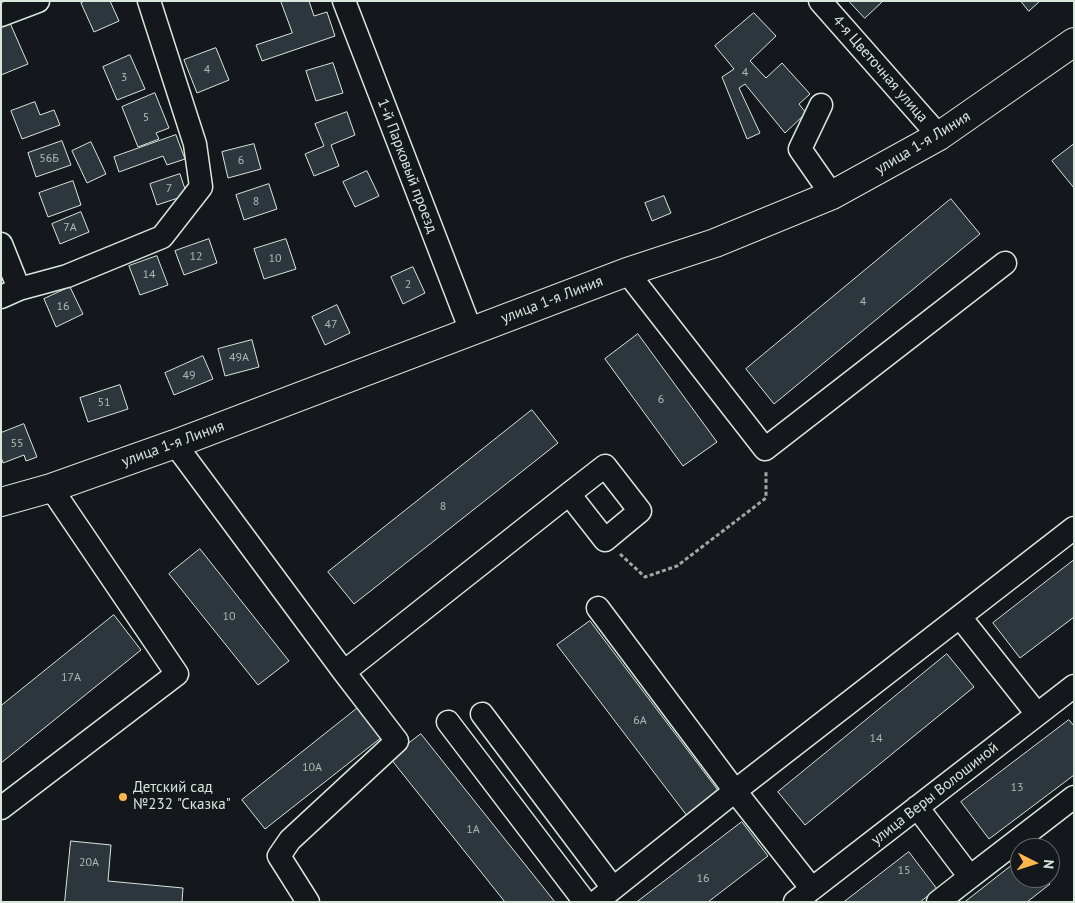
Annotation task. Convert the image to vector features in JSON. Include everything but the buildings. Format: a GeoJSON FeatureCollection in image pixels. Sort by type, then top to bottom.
{"type":"FeatureCollection","features":[{"type":"Feature","properties":{"kind":"main road","name":"улица 1-я Линия"},"geometry":{"type":"LineString","coordinates":[[2,501],[51,488],[175,444],[627,272],[715,243],[832,196],[939,136],[1074,42]]}},
{"type":"Feature","properties":{"kind":"street"},"geometry":{"type":"LineString","coordinates":[[5,9],[38,1]]}},
{"type":"Feature","properties":{"kind":"street"},"geometry":{"type":"LineString","coordinates":[[1,244],[10,293],[67,276],[162,237],[201,188],[195,144],[149,1]]}},
{"type":"Feature","properties":{"kind":"street","name":"1-й Парковый проезд"},"geometry":{"type":"LineString","coordinates":[[344,1],[471,332]]}},
{"type":"Feature","properties":{"kind":"street","name":"4-я Цветочная улица"},"geometry":{"type":"LineString","coordinates":[[820,1],[939,136]]}},
{"type":"Feature","properties":{"kind":"street"},"geometry":{"type":"LineString","coordinates":[[821,105],[800,149],[832,196]]}},
{"type":"Feature","properties":{"kind":"street"},"geometry":{"type":"LineString","coordinates":[[627,272],[765,449],[1006,263]]}},
{"type":"Feature","properties":{"kind":"street"},"geometry":{"type":"LineString","coordinates":[[175,444],[344,672],[397,740],[290,840],[279,856],[308,902]]}},
{"type":"Feature","properties":{"kind":"street"},"geometry":{"type":"LineString","coordinates":[[344,672],[569,494],[605,466],[640,511],[605,540],[569,494]]}},
{"type":"Feature","properties":{"kind":"street"},"geometry":{"type":"LineString","coordinates":[[1,808],[177,674],[51,488]]}},
{"type":"Feature","properties":{"kind":"street"},"geometry":{"type":"LineString","coordinates":[[482,714],[604,895],[1074,528]]}},
{"type":"Feature","properties":{"kind":"street"},"geometry":{"type":"LineString","coordinates":[[598,608],[735,791],[803,895]]}},
{"type":"Feature","properties":{"kind":"street"},"geometry":{"type":"LineString","coordinates":[[960,617],[1037,714]]}},
{"type":"Feature","properties":{"kind":"street","name":"улица Веры Волошиной"},"geometry":{"type":"LineString","coordinates":[[803,895],[1074,686]]}},
{"type":"Feature","properties":{"kind":"street"},"geometry":{"type":"LineString","coordinates":[[448,722],[585,902]]}},
{"type":"Feature","properties":{"kind":"street"},"geometry":{"type":"LineString","coordinates":[[938,902],[1074,797]]}},
{"type":"Feature","properties":{"kind":"street"},"geometry":{"type":"LineString","coordinates":[[917,807],[970,877]]}},
{"type":"Feature","properties":{"kind":"path"},"geometry":{"type":"LineString","coordinates":[[605,540],[644,577],[677,566],[766,498],[765,449]]}},
{"type":"Feature","properties":{"kind":"place","name":"Детский сад №232 \"Сказка\""},"geometry":{"type":"Point","coordinates":[123,797]}}]}
